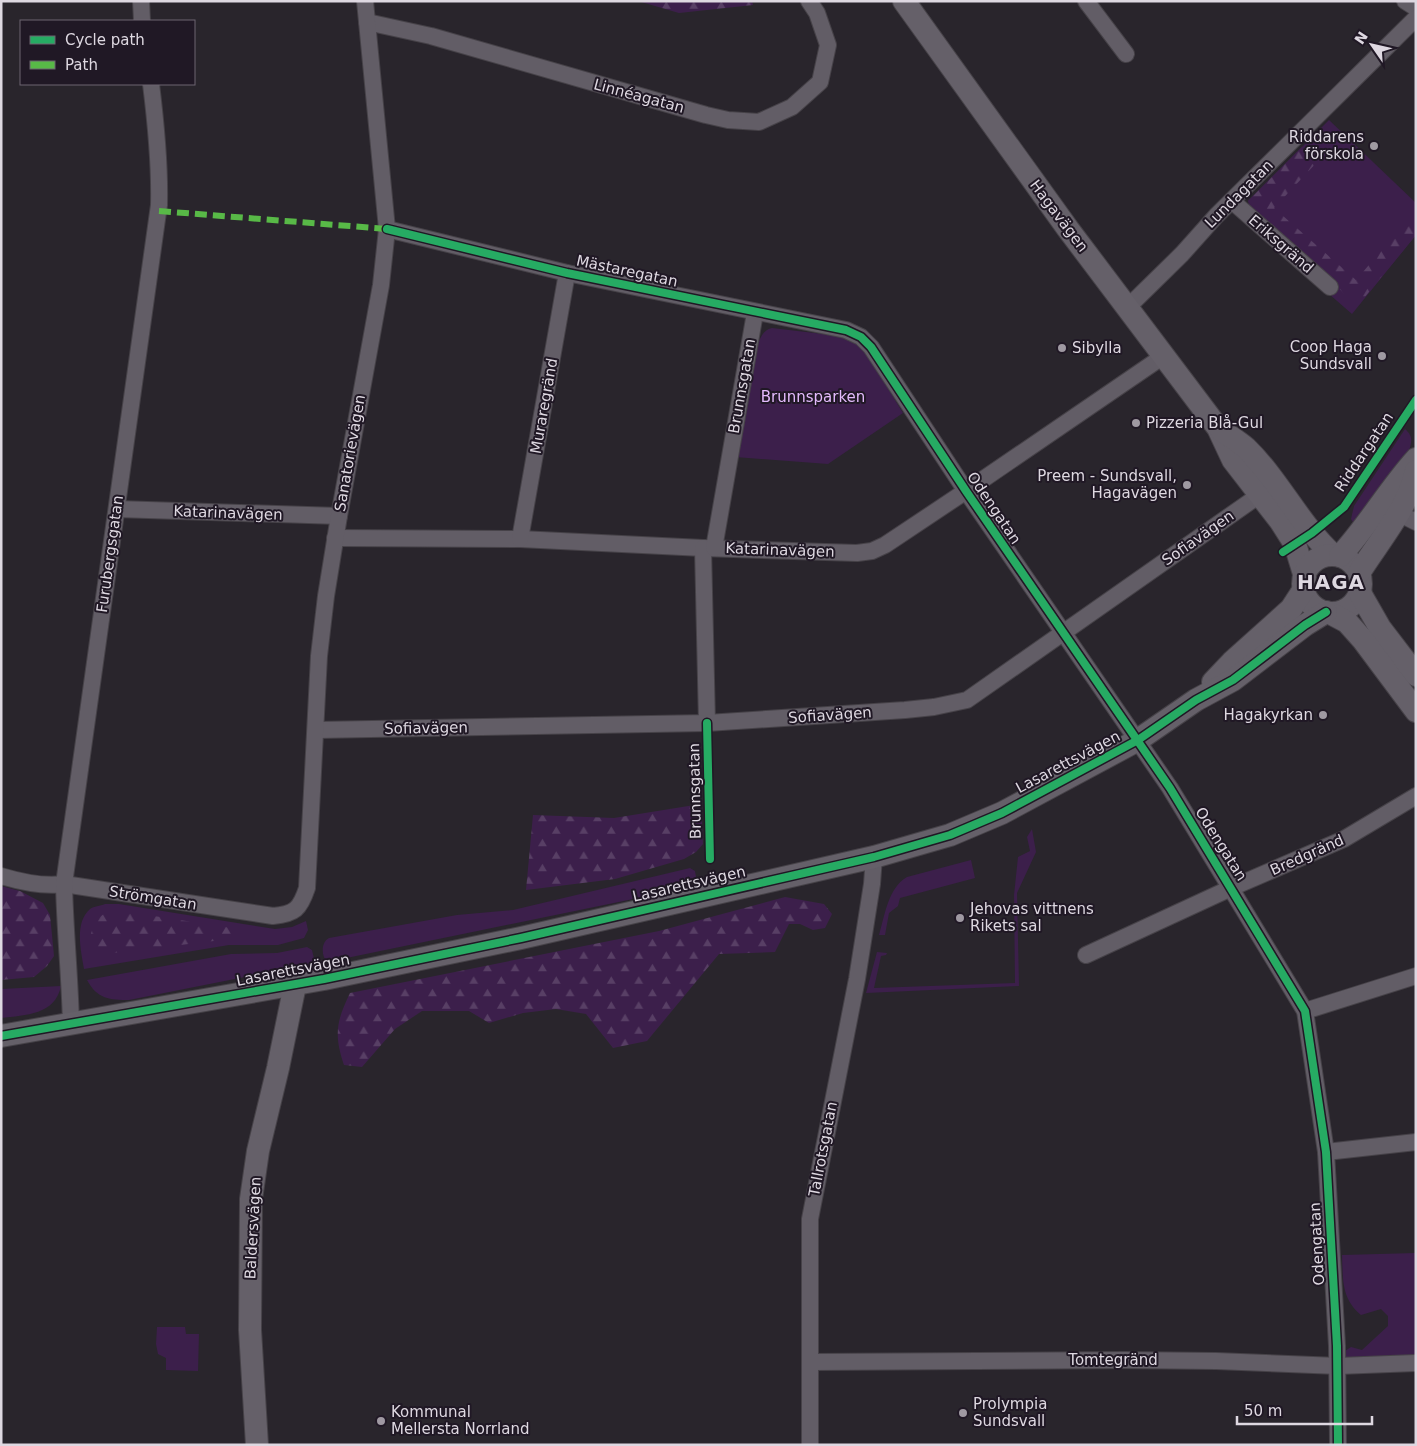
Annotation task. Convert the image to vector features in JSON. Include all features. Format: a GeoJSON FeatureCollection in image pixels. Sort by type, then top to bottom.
{"type":"FeatureCollection","features":[{"type":"Feature","properties":{"kind":"street"},"geometry":{"type":"LineString","coordinates":[[141,1],[142,20]]}},
{"type":"Feature","properties":{"kind":"street","name":"Sanatorievägen"},"geometry":{"type":"LineString","coordinates":[[301,904],[307,888],[319,656],[326,596],[381,285],[387,229],[365,1]]}},
{"type":"Feature","properties":{"kind":"street","name":"Linnéagatan"},"geometry":{"type":"LineString","coordinates":[[367,22],[431,36],[706,115],[728,120],[759,122],[792,107],[820,82],[828,45],[817,13],[810,1]]}},
{"type":"Feature","properties":{"kind":"street"},"geometry":{"type":"LineString","coordinates":[[1086,1],[1126,54]]}},
{"type":"Feature","properties":{"kind":"street"},"geometry":{"type":"LineString","coordinates":[[1406,1],[1416,8]]}},
{"type":"Feature","properties":{"kind":"street","name":"Hagavägen"},"geometry":{"type":"LineString","coordinates":[[912,4],[1068,229],[1218,428],[1246,448],[1295,544],[1304,583]]}},
{"type":"Feature","properties":{"kind":"street","name":"Lundagatan"},"geometry":{"type":"LineString","coordinates":[[1128,308],[1232,201],[1416,18]]}},
{"type":"Feature","properties":{"kind":"street","name":"Furubergsgatan"},"geometry":{"type":"LineString","coordinates":[[71,1025],[64,884],[159,205],[160,183],[151,85]]}},
{"type":"Feature","properties":{"kind":"street","name":"Eriksgränd"},"geometry":{"type":"LineString","coordinates":[[1232,201],[1330,286]]}},
{"type":"Feature","properties":{"kind":"street","name":"Mästaregatan"},"geometry":{"type":"LineString","coordinates":[[387,229],[567,273],[755,313],[846,330],[861,337]]}},
{"type":"Feature","properties":{"kind":"street","name":"Muraregränd"},"geometry":{"type":"LineString","coordinates":[[520,539],[567,273]]}},
{"type":"Feature","properties":{"kind":"street","name":"Brunnsgatan"},"geometry":{"type":"LineString","coordinates":[[707,723],[709,548],[755,313]]}},
{"type":"Feature","properties":{"kind":"street","name":"Odengatan"},"geometry":{"type":"LineString","coordinates":[[861,337],[871,347],[966,492],[1170,788],[1305,1011],[1326,1152],[1338,1366],[1338,1445]]}},
{"type":"Feature","properties":{"kind":"street","name":"Katarinavägen"},"geometry":{"type":"LineString","coordinates":[[336,538],[520,539],[709,548],[857,553],[872,551],[885,545],[966,492],[1164,355]]}},
{"type":"Feature","properties":{"kind":"street"},"geometry":{"type":"LineString","coordinates":[[1336,556],[1358,536],[1397,480],[1416,460]]}},
{"type":"Feature","properties":{"kind":"street"},"geometry":{"type":"LineString","coordinates":[[1328,612],[1339,612],[1353,604],[1359,583],[1407,518],[1416,471]]}},
{"type":"Feature","properties":{"kind":"street","name":"Hagavägen"},"geometry":{"type":"LineString","coordinates":[[1268,489],[1319,543],[1336,556]]}},
{"type":"Feature","properties":{"kind":"street","name":"Sofiavägen"},"geometry":{"type":"LineString","coordinates":[[316,730],[707,723],[905,710],[934,707],[967,700],[1268,489]]}},
{"type":"Feature","properties":{"kind":"street","name":"Katarinavägen"},"geometry":{"type":"LineString","coordinates":[[116,509],[339,516]]}},
{"type":"Feature","properties":{"kind":"street"},"geometry":{"type":"LineString","coordinates":[[1416,675],[1380,628],[1359,583],[1353,564],[1336,556],[1320,558],[1314,562],[1307,571],[1304,583],[1310,602],[1347,622],[1363,640],[1416,711]]}},
{"type":"Feature","properties":{"kind":"street","name":"Lasarettsvägen"},"geometry":{"type":"LineString","coordinates":[[1196,700],[1232,662],[1291,609],[1304,583]]}},
{"type":"Feature","properties":{"kind":"street","name":"Lasarettsvägen"},"geometry":{"type":"LineString","coordinates":[[1,1036],[295,985],[521,938],[874,857],[950,835],[1002,813],[1138,740],[1196,700],[1233,680],[1305,625],[1328,612]]}},
{"type":"Feature","properties":{"kind":"street","name":"Bredgränd"},"geometry":{"type":"LineString","coordinates":[[1086,955],[1231,888],[1344,839],[1416,796]]}},
{"type":"Feature","properties":{"kind":"street","name":"Tallrotsgatan"},"geometry":{"type":"LineString","coordinates":[[810,1445],[810,1219],[857,979],[872,884],[874,857]]}},
{"type":"Feature","properties":{"kind":"street","name":"Strömgatan"},"geometry":{"type":"LineString","coordinates":[[1,876],[19,882],[64,884],[273,916],[287,915],[301,904]]}},
{"type":"Feature","properties":{"kind":"street"},"geometry":{"type":"LineString","coordinates":[[1305,1011],[1416,976]]}},
{"type":"Feature","properties":{"kind":"street","name":"Baldersvägen"},"geometry":{"type":"LineString","coordinates":[[256,1445],[250,1330],[252,1199],[258,1151],[295,985]]}},
{"type":"Feature","properties":{"kind":"street"},"geometry":{"type":"LineString","coordinates":[[1326,1152],[1416,1142]]}},
{"type":"Feature","properties":{"kind":"street","name":"Tomtegränd"},"geometry":{"type":"LineString","coordinates":[[810,1362],[1124,1360],[1216,1361],[1338,1366],[1416,1364]]}},
{"type":"Feature","properties":{"kind":"green space"},"geometry":{"type":"Polygon","coordinates":[[[638,1],[752,1],[753,5],[679,13],[638,1]]]}},
{"type":"Feature","properties":{"kind":"green space"},"geometry":{"type":"Polygon","coordinates":[[[1329,120],[1416,203],[1416,235],[1352,314],[1329,294],[1248,201],[1329,120]]]}},
{"type":"Feature","properties":{"kind":"green space"},"geometry":{"type":"Polygon","coordinates":[[[1302,147],[1318,148],[1319,160],[1274,208],[1356,280],[1411,216],[1416,215],[1416,235],[1359,304],[1345,295],[1250,209],[1248,201],[1302,147]]]}},
{"type":"Feature","properties":{"kind":"green space","name":"Brunnsparken"},"geometry":{"type":"Polygon","coordinates":[[[772,328],[840,336],[856,343],[865,351],[903,413],[828,464],[735,457],[757,345],[764,332],[772,328]]]}},
{"type":"Feature","properties":{"kind":"green space"},"geometry":{"type":"Polygon","coordinates":[[[1405,429],[1411,439],[1409,451],[1356,527],[1351,519],[1354,506],[1405,429]]]}},
{"type":"Feature","properties":{"kind":"green space"},"geometry":{"type":"Polygon","coordinates":[[[701,804],[703,844],[696,852],[684,859],[615,879],[526,890],[533,815],[614,818],[701,804]]]}},
{"type":"Feature","properties":{"kind":"green space"},"geometry":{"type":"Polygon","coordinates":[[[1032,829],[1036,852],[1017,893],[1019,986],[866,993],[877,952],[887,953],[881,956],[874,988],[1015,983],[1014,895],[1018,857],[1030,851],[1027,837],[1032,829]]]}},
{"type":"Feature","properties":{"kind":"green space"},"geometry":{"type":"Polygon","coordinates":[[[971,860],[975,878],[900,898],[898,906],[889,913],[885,935],[879,935],[891,895],[895,888],[907,877],[971,860]]]}},
{"type":"Feature","properties":{"kind":"green space"},"geometry":{"type":"Polygon","coordinates":[[[690,868],[695,871],[696,877],[638,898],[327,962],[324,956],[323,946],[329,938],[457,915],[513,910],[690,868]]]}},
{"type":"Feature","properties":{"kind":"green space"},"geometry":{"type":"Polygon","coordinates":[[[1,886],[20,891],[43,903],[50,915],[54,956],[47,966],[34,977],[1,980],[1,886]]]}},
{"type":"Feature","properties":{"kind":"green space"},"geometry":{"type":"Polygon","coordinates":[[[785,897],[824,904],[832,914],[825,928],[813,930],[800,924],[789,924],[775,952],[719,954],[647,1041],[613,1048],[586,1014],[556,1009],[523,1013],[489,1023],[469,1011],[422,1011],[395,1029],[362,1067],[344,1065],[339,1045],[338,1029],[342,1012],[350,993],[659,931],[785,897]]]}},
{"type":"Feature","properties":{"kind":"green space"},"geometry":{"type":"Polygon","coordinates":[[[105,904],[119,904],[275,929],[292,927],[306,921],[308,930],[304,938],[278,945],[229,945],[84,969],[80,937],[82,922],[90,909],[105,904]]]}},
{"type":"Feature","properties":{"kind":"green space"},"geometry":{"type":"Polygon","coordinates":[[[107,912],[128,912],[238,929],[239,938],[113,953],[93,948],[90,937],[95,920],[107,912]]]}},
{"type":"Feature","properties":{"kind":"green space"},"geometry":{"type":"Polygon","coordinates":[[[307,947],[312,950],[315,963],[129,1000],[110,999],[100,995],[87,980],[231,954],[277,953],[307,947]]]}},
{"type":"Feature","properties":{"kind":"green space"},"geometry":{"type":"Polygon","coordinates":[[[61,986],[58,996],[46,1008],[29,1014],[1,1018],[1,989],[61,986]]]}},
{"type":"Feature","properties":{"kind":"green space"},"geometry":{"type":"Polygon","coordinates":[[[1416,1253],[1416,1357],[1346,1359],[1345,1351],[1351,1347],[1362,1350],[1388,1326],[1388,1316],[1381,1309],[1361,1315],[1354,1309],[1344,1288],[1342,1255],[1416,1253]]]}},
{"type":"Feature","properties":{"kind":"green space"},"geometry":{"type":"Polygon","coordinates":[[[157,1327],[185,1327],[186,1334],[199,1334],[198,1371],[166,1370],[166,1358],[158,1354],[156,1344],[157,1327]]]}},
{"type":"Feature","properties":{"kind":"marked path"},"geometry":{"type":"LineString","coordinates":[[159,211],[387,229]]}},
{"type":"Feature","properties":{"kind":"cycle path"},"geometry":{"type":"LineString","coordinates":[[387,229],[567,273],[846,330],[861,337],[871,347],[966,491],[1170,788],[1305,1011],[1326,1152],[1337,1346],[1338,1445]]}},
{"type":"Feature","properties":{"kind":"cycle path","name":"Riddargatan"},"geometry":{"type":"LineString","coordinates":[[1283,552],[1312,533],[1344,507],[1416,400]]}},
{"type":"Feature","properties":{"kind":"cycle path"},"geometry":{"type":"LineString","coordinates":[[1,1036],[324,979],[521,938],[874,857],[950,835],[1002,813],[1138,740],[1196,700],[1233,680],[1305,625],[1326,612]]}},
{"type":"Feature","properties":{"kind":"cycle path"},"geometry":{"type":"LineString","coordinates":[[707,723],[710,859]]}},
{"type":"Feature","properties":{"kind":"place","name":"Riddarens förskola"},"geometry":{"type":"Point","coordinates":[1374,146]}},
{"type":"Feature","properties":{"kind":"place","name":"Sibylla"},"geometry":{"type":"Point","coordinates":[1062,348]}},
{"type":"Feature","properties":{"kind":"place","name":"Coop Haga Sundsvall"},"geometry":{"type":"Point","coordinates":[1382,356]}},
{"type":"Feature","properties":{"kind":"place","name":"Pizzeria Blå-Gul"},"geometry":{"type":"Point","coordinates":[1136,423]}},
{"type":"Feature","properties":{"kind":"place","name":"Preem - Sundsvall, Hagavägen"},"geometry":{"type":"Point","coordinates":[1187,485]}},
{"type":"Feature","properties":{"kind":"place","name":"Hagakyrkan"},"geometry":{"type":"Point","coordinates":[1323,715]}},
{"type":"Feature","properties":{"kind":"place","name":"Jehovas vittnens Rikets sal"},"geometry":{"type":"Point","coordinates":[960,918]}},
{"type":"Feature","properties":{"kind":"place","name":"Prolympia Sundsvall"},"geometry":{"type":"Point","coordinates":[963,1413]}},
{"type":"Feature","properties":{"kind":"place","name":"Kommunal Mellersta Norrland"},"geometry":{"type":"Point","coordinates":[381,1421]}},
{"type":"Feature","properties":{"kind":"district","name":"HAGA"},"geometry":{"type":"Point","coordinates":[1331,582]}}]}
